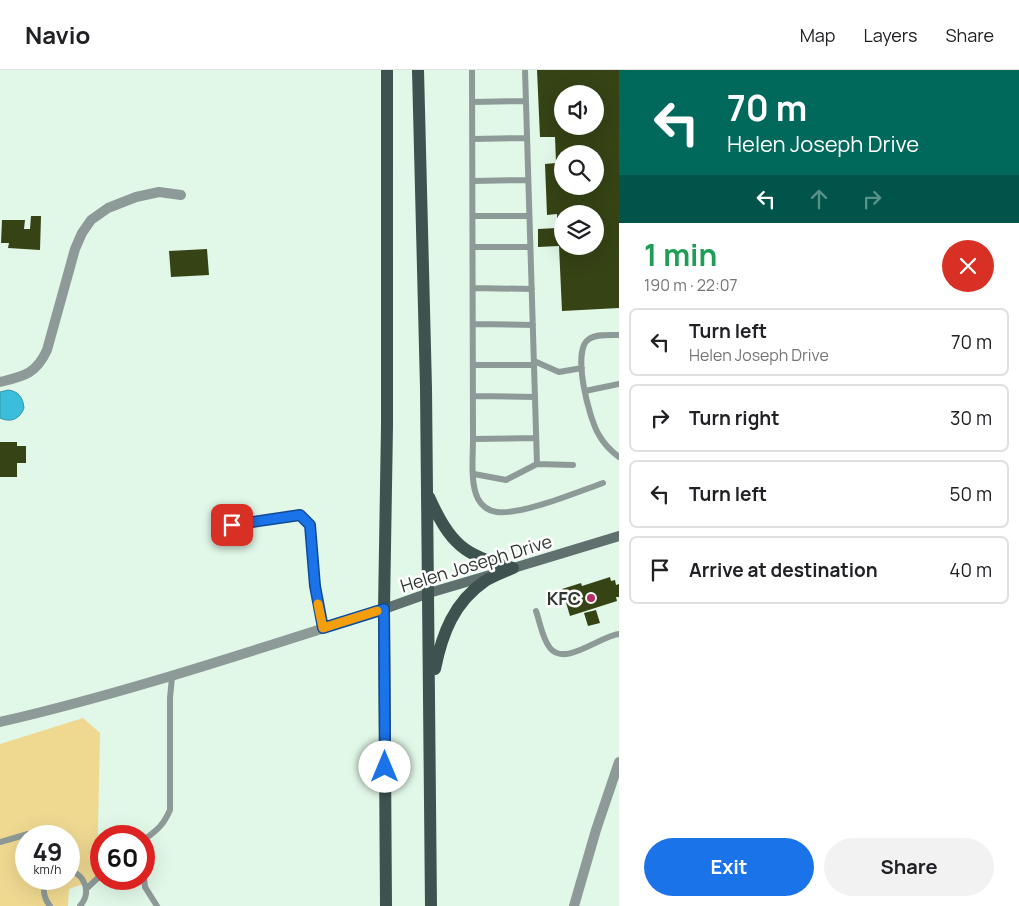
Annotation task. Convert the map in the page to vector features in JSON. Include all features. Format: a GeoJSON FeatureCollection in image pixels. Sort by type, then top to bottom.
{"type":"FeatureCollection","features":[{"type":"Feature","properties":{"kind":"main road"},"geometry":{"type":"LineString","coordinates":[[386,906],[384,609],[387,426],[387,70]]}},
{"type":"Feature","properties":{"kind":"main road"},"geometry":{"type":"LineString","coordinates":[[418,70],[426,388],[431,906]]}},
{"type":"Feature","properties":{"kind":"main road"},"geometry":{"type":"LineString","coordinates":[[427,492],[445,527],[457,543],[471,554],[487,562],[513,568]]}},
{"type":"Feature","properties":{"kind":"main road"},"geometry":{"type":"LineString","coordinates":[[430,697],[442,638],[458,606],[485,581],[513,568]]}},
{"type":"Feature","properties":{"kind":"street"},"geometry":{"type":"LineString","coordinates":[[0,382],[23,376],[34,370],[42,361],[48,350],[75,250],[82,233],[91,220],[108,208],[136,197],[159,192],[181,195]]}},
{"type":"Feature","properties":{"kind":"street","name":"Helen Joseph Drive"},"geometry":{"type":"LineString","coordinates":[[0,722],[172,677],[429,593],[619,536]]}},
{"type":"Feature","properties":{"kind":"street"},"geometry":{"type":"LineString","coordinates":[[574,906],[596,830],[619,762]]}},
{"type":"Feature","properties":{"kind":"lane"},"geometry":{"type":"LineString","coordinates":[[472,70],[473,439],[474,474],[478,498],[488,510],[497,512],[511,511],[540,505],[603,483]]}},
{"type":"Feature","properties":{"kind":"lane"},"geometry":{"type":"LineString","coordinates":[[525,70],[537,464]]}},
{"type":"Feature","properties":{"kind":"lane"},"geometry":{"type":"LineString","coordinates":[[472,102],[526,101]]}},
{"type":"Feature","properties":{"kind":"lane"},"geometry":{"type":"LineString","coordinates":[[472,139],[527,138]]}},
{"type":"Feature","properties":{"kind":"lane"},"geometry":{"type":"LineString","coordinates":[[473,181],[528,180]]}},
{"type":"Feature","properties":{"kind":"lane"},"geometry":{"type":"LineString","coordinates":[[473,216],[529,216]]}},
{"type":"Feature","properties":{"kind":"lane"},"geometry":{"type":"LineString","coordinates":[[473,247],[530,247]]}},
{"type":"Feature","properties":{"kind":"lane"},"geometry":{"type":"LineString","coordinates":[[473,288],[532,289]]}},
{"type":"Feature","properties":{"kind":"lane"},"geometry":{"type":"LineString","coordinates":[[473,324],[533,325]]}},
{"type":"Feature","properties":{"kind":"lane"},"geometry":{"type":"LineString","coordinates":[[619,335],[596,336],[584,343],[581,350],[585,391],[598,433],[609,449],[619,457]]}},
{"type":"Feature","properties":{"kind":"lane"},"geometry":{"type":"LineString","coordinates":[[473,365],[534,363],[558,372],[582,368]]}},
{"type":"Feature","properties":{"kind":"lane"},"geometry":{"type":"LineString","coordinates":[[585,391],[619,384]]}},
{"type":"Feature","properties":{"kind":"lane"},"geometry":{"type":"LineString","coordinates":[[473,396],[535,397]]}},
{"type":"Feature","properties":{"kind":"lane"},"geometry":{"type":"LineString","coordinates":[[473,439],[536,438]]}},
{"type":"Feature","properties":{"kind":"lane"},"geometry":{"type":"LineString","coordinates":[[474,474],[506,480],[537,464],[573,465]]}},
{"type":"Feature","properties":{"kind":"lane"},"geometry":{"type":"LineString","coordinates":[[232,525],[300,515],[310,525],[315,586],[323,628]]}},
{"type":"Feature","properties":{"kind":"lane"},"geometry":{"type":"LineString","coordinates":[[536,611],[546,642],[554,652],[562,655],[573,653],[603,638],[619,634]]}},
{"type":"Feature","properties":{"kind":"lane"},"geometry":{"type":"LineString","coordinates":[[155,832],[165,822],[170,810],[170,698],[172,677]]}},
{"type":"Feature","properties":{"kind":"lane"},"geometry":{"type":"LineString","coordinates":[[0,842],[15,838]]}},
{"type":"Feature","properties":{"kind":"lane"},"geometry":{"type":"LineString","coordinates":[[80,876],[86,889],[84,902],[80,906]]}},
{"type":"Feature","properties":{"kind":"lane"},"geometry":{"type":"LineString","coordinates":[[86,889],[90,885]]}},
{"type":"Feature","properties":{"kind":"lane"},"geometry":{"type":"LineString","coordinates":[[44,890],[45,900],[50,906]]}},
{"type":"Feature","properties":{"kind":"lane"},"geometry":{"type":"LineString","coordinates":[[147,890],[157,906]]}},
{"type":"Feature","properties":{"kind":"shaded area"},"geometry":{"type":"Polygon","coordinates":[[[83,718],[100,733],[98,825],[90,825],[90,882],[80,885],[80,825],[15,825],[15,890],[69,890],[68,906],[0,906],[0,744],[83,718]]]}},
{"type":"Feature","properties":{"kind":"water"},"geometry":{"type":"Polygon","coordinates":[[[8,390],[19,395],[24,408],[18,417],[11,420],[0,418],[0,392],[8,390]]]}},
{"type":"Feature","properties":{"kind":"building"},"geometry":{"type":"Polygon","coordinates":[[[537,70],[619,70],[619,308],[562,311],[559,255],[604,255],[604,205],[554,205],[554,214],[547,215],[545,164],[554,163],[554,195],[604,195],[604,145],[555,145],[555,137],[540,137],[537,70]]]}},
{"type":"Feature","properties":{"kind":"building"},"geometry":{"type":"Polygon","coordinates":[[[31,216],[41,216],[40,250],[8,248],[9,243],[1,243],[2,220],[25,220],[24,229],[30,229],[31,216]]]}},
{"type":"Feature","properties":{"kind":"building"},"geometry":{"type":"Polygon","coordinates":[[[554,228],[554,246],[538,247],[538,229],[554,228]]]}},
{"type":"Feature","properties":{"kind":"building"},"geometry":{"type":"Polygon","coordinates":[[[207,249],[209,275],[171,277],[169,251],[207,249]]]}},
{"type":"Feature","properties":{"kind":"building"},"geometry":{"type":"Polygon","coordinates":[[[0,442],[17,442],[17,446],[26,446],[26,463],[17,463],[17,477],[0,477],[0,442]]]}},
{"type":"Feature","properties":{"kind":"building"},"geometry":{"type":"Polygon","coordinates":[[[610,577],[611,581],[615,580],[616,585],[619,584],[619,597],[616,597],[617,601],[570,616],[562,589],[581,583],[582,586],[610,577]]]}},
{"type":"Feature","properties":{"kind":"building"},"geometry":{"type":"Polygon","coordinates":[[[596,610],[600,623],[588,626],[584,613],[596,610]]]}},
{"type":"Feature","properties":{"kind":"slow traffic"},"geometry":{"type":"LineString","coordinates":[[318,604],[323,628],[377,611]]}},
{"type":"Feature","properties":{"kind":"place","name":"KFC"},"geometry":{"type":"Point","coordinates":[591,598]}},
{"type":"Feature","properties":{"kind":"route"},"geometry":{"type":"LineString","coordinates":[[232,525],[300,515],[310,525],[315,586],[323,628],[384,609],[385,767]]}}]}
